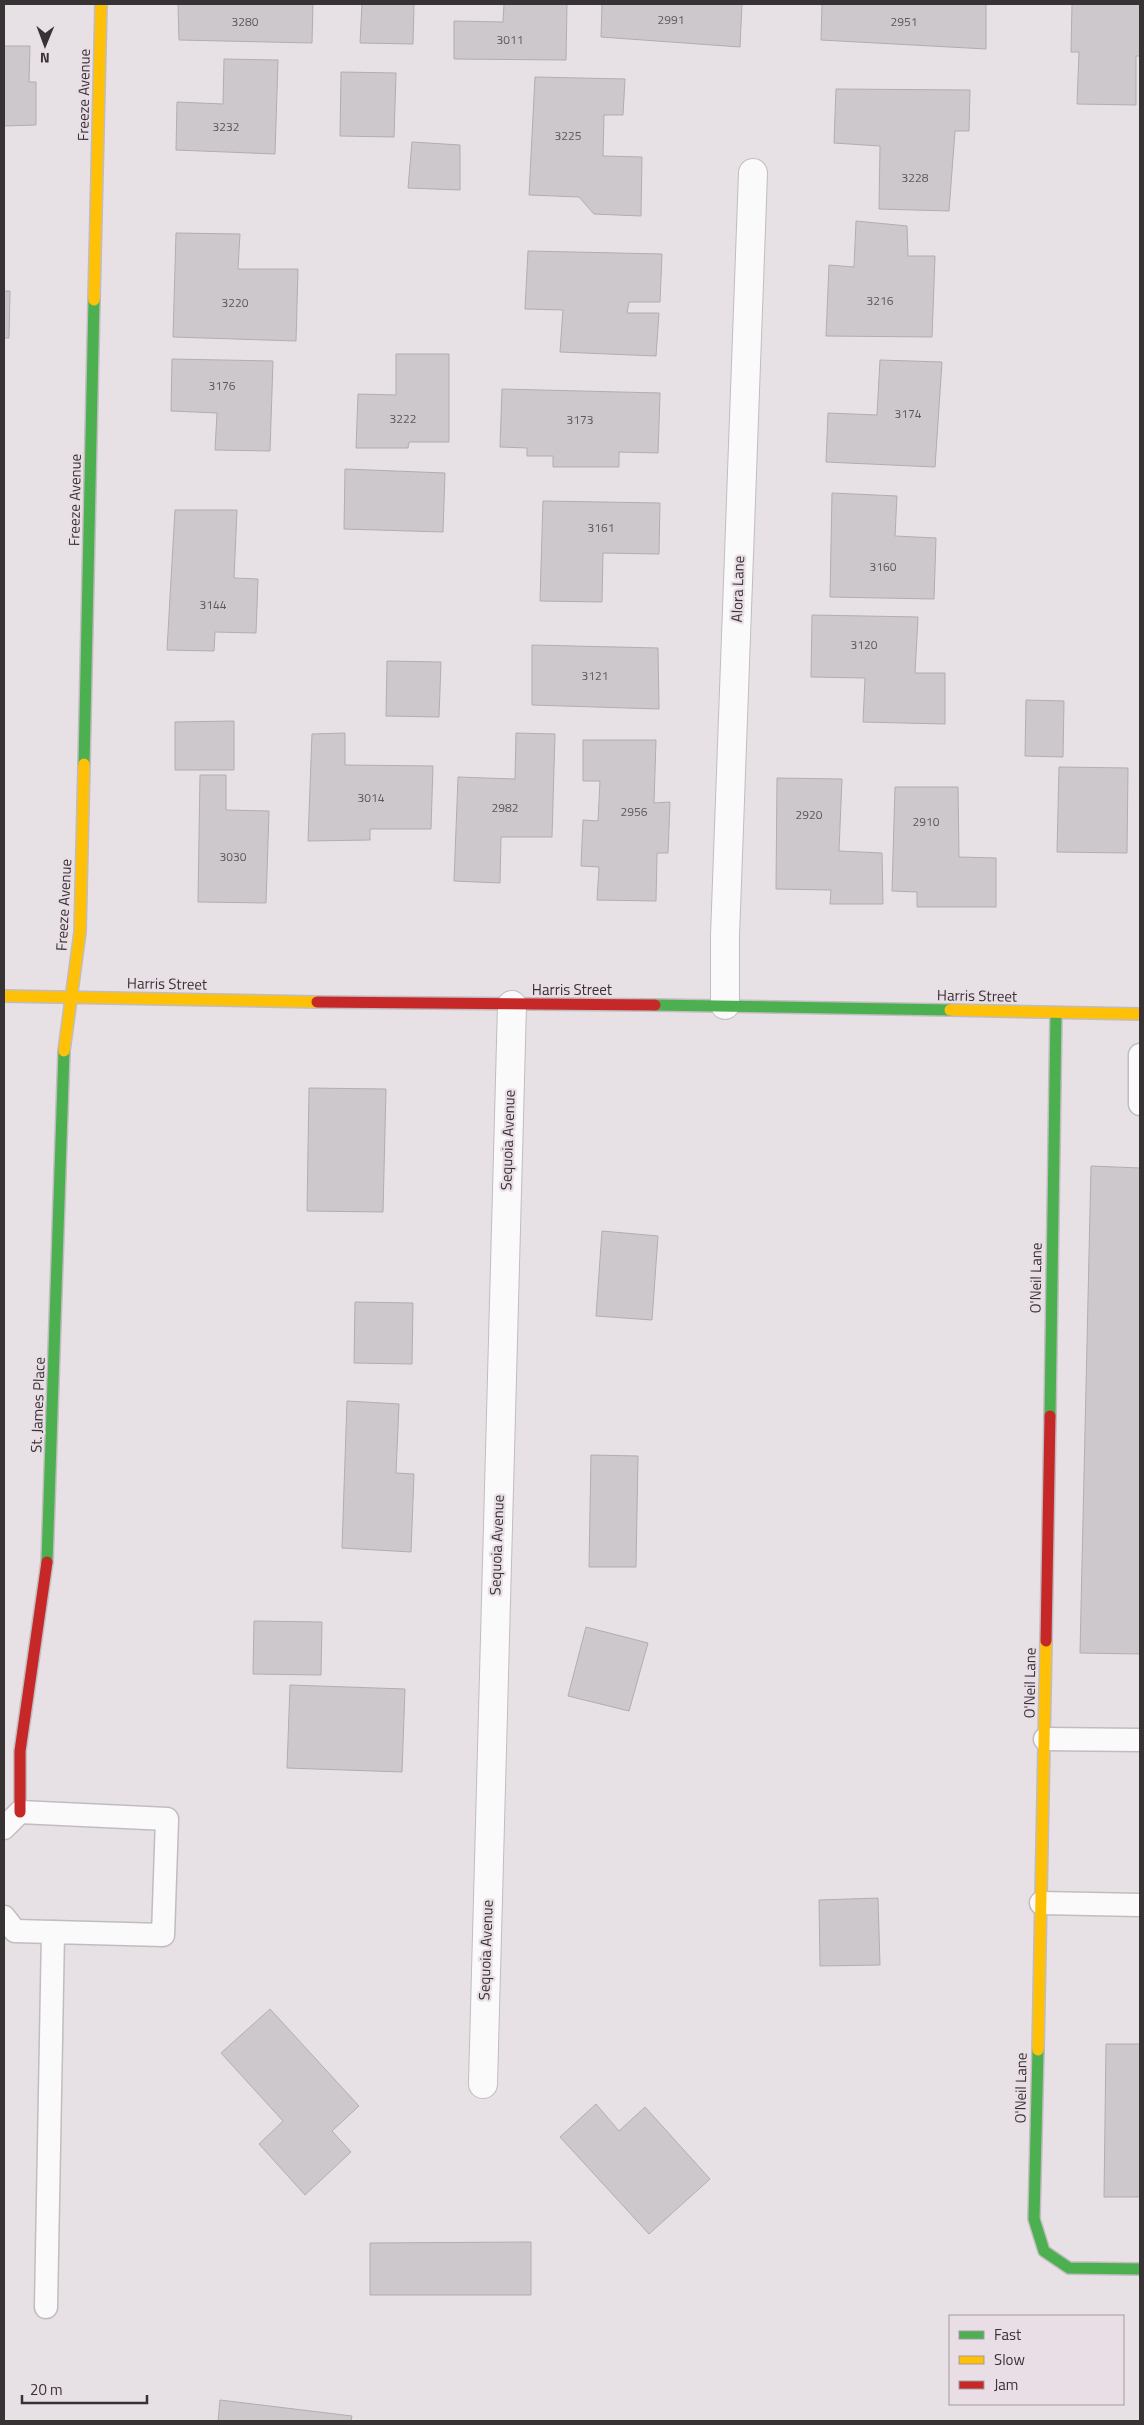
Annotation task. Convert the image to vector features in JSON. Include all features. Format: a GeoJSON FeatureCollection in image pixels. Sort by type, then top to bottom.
{"type":"FeatureCollection","features":[{"type":"Feature","properties":{"kind":"street","name":"Freeze Avenue"},"geometry":{"type":"LineString","coordinates":[[71,997],[80,932],[101,4]]}},
{"type":"Feature","properties":{"kind":"street","name":"Alora Lane"},"geometry":{"type":"LineString","coordinates":[[725,1005],[725,936],[753,173]]}},
{"type":"Feature","properties":{"kind":"street","name":"Harris Street"},"geometry":{"type":"LineString","coordinates":[[4,996],[512,1005],[725,1005],[1140,1014]]}},
{"type":"Feature","properties":{"kind":"street","name":"St. James Place"},"geometry":{"type":"LineString","coordinates":[[20,1812],[20,1751],[47,1568],[64,1054],[71,997]]}},
{"type":"Feature","properties":{"kind":"street","name":"Sequoia Avenue"},"geometry":{"type":"LineString","coordinates":[[483,2084],[512,1005]]}},
{"type":"Feature","properties":{"kind":"street","name":"O'Neil Lane"},"geometry":{"type":"LineString","coordinates":[[1056,1013],[1045,1739],[1034,2219],[1044,2252],[1069,2268],[1140,2269]]}},
{"type":"Feature","properties":{"kind":"lane"},"geometry":{"type":"LineString","coordinates":[[1140,1055],[1140,1104]]}},
{"type":"Feature","properties":{"kind":"lane"},"geometry":{"type":"LineString","coordinates":[[1045,1739],[1140,1740]]}},
{"type":"Feature","properties":{"kind":"lane"},"geometry":{"type":"LineString","coordinates":[[4,1828],[20,1812],[167,1819],[163,1934],[15,1930],[4,1917]]}},
{"type":"Feature","properties":{"kind":"lane"},"geometry":{"type":"LineString","coordinates":[[1041,1903],[1140,1905]]}},
{"type":"Feature","properties":{"kind":"lane"},"geometry":{"type":"LineString","coordinates":[[46,2306],[53,1932]]}},
{"type":"Feature","properties":{"kind":"building"},"geometry":{"type":"Polygon","coordinates":[[[178,4],[313,4],[312,43],[179,40],[178,4]]]}},
{"type":"Feature","properties":{"kind":"building"},"geometry":{"type":"Polygon","coordinates":[[[362,4],[414,4],[413,44],[360,43],[362,4]]]}},
{"type":"Feature","properties":{"kind":"building"},"geometry":{"type":"Polygon","coordinates":[[[504,4],[567,4],[566,60],[454,59],[454,21],[503,22],[504,4]]]}},
{"type":"Feature","properties":{"kind":"building"},"geometry":{"type":"Polygon","coordinates":[[[602,4],[742,4],[740,47],[601,37],[602,4]]]}},
{"type":"Feature","properties":{"kind":"building"},"geometry":{"type":"Polygon","coordinates":[[[822,4],[986,4],[986,49],[821,40],[822,4]]]}},
{"type":"Feature","properties":{"kind":"building"},"geometry":{"type":"Polygon","coordinates":[[[1072,4],[1140,4],[1140,56],[1136,56],[1136,105],[1077,104],[1079,52],[1071,52],[1072,4]]]}},
{"type":"Feature","properties":{"kind":"building"},"geometry":{"type":"Polygon","coordinates":[[[4,46],[30,46],[29,82],[36,82],[36,125],[4,126],[4,46]]]}},
{"type":"Feature","properties":{"kind":"building"},"geometry":{"type":"Polygon","coordinates":[[[224,59],[278,60],[275,154],[176,150],[177,102],[223,104],[224,59]]]}},
{"type":"Feature","properties":{"kind":"building"},"geometry":{"type":"Polygon","coordinates":[[[341,72],[396,73],[394,137],[340,136],[341,72]]]}},
{"type":"Feature","properties":{"kind":"building"},"geometry":{"type":"Polygon","coordinates":[[[535,77],[625,79],[623,115],[604,115],[603,156],[642,157],[641,216],[594,214],[579,197],[529,195],[535,77]]]}},
{"type":"Feature","properties":{"kind":"building"},"geometry":{"type":"Polygon","coordinates":[[[836,89],[970,90],[969,131],[955,131],[949,211],[879,209],[880,146],[834,143],[836,89]]]}},
{"type":"Feature","properties":{"kind":"building"},"geometry":{"type":"Polygon","coordinates":[[[412,142],[460,145],[460,190],[408,188],[412,142]]]}},
{"type":"Feature","properties":{"kind":"building"},"geometry":{"type":"Polygon","coordinates":[[[856,221],[907,226],[908,256],[935,256],[932,337],[826,336],[829,265],[854,267],[856,221]]]}},
{"type":"Feature","properties":{"kind":"building"},"geometry":{"type":"Polygon","coordinates":[[[176,233],[240,234],[238,269],[298,269],[296,341],[173,337],[176,233]]]}},
{"type":"Feature","properties":{"kind":"building"},"geometry":{"type":"Polygon","coordinates":[[[528,251],[662,254],[660,302],[629,302],[627,313],[659,313],[656,356],[560,352],[563,310],[525,309],[528,251]]]}},
{"type":"Feature","properties":{"kind":"building"},"geometry":{"type":"Polygon","coordinates":[[[4,291],[10,291],[9,338],[4,338],[4,291]]]}},
{"type":"Feature","properties":{"kind":"building"},"geometry":{"type":"Polygon","coordinates":[[[396,354],[449,354],[449,442],[409,442],[408,448],[356,448],[358,394],[396,395],[396,354]]]}},
{"type":"Feature","properties":{"kind":"building"},"geometry":{"type":"Polygon","coordinates":[[[172,359],[273,361],[270,451],[215,450],[217,413],[171,411],[172,359]]]}},
{"type":"Feature","properties":{"kind":"building"},"geometry":{"type":"Polygon","coordinates":[[[880,360],[942,362],[935,467],[826,462],[828,413],[877,415],[880,360]]]}},
{"type":"Feature","properties":{"kind":"building"},"geometry":{"type":"Polygon","coordinates":[[[502,389],[660,393],[658,453],[619,452],[619,467],[553,467],[553,456],[527,456],[527,448],[500,447],[502,389]]]}},
{"type":"Feature","properties":{"kind":"building"},"geometry":{"type":"Polygon","coordinates":[[[345,469],[445,473],[443,532],[344,529],[345,469]]]}},
{"type":"Feature","properties":{"kind":"building"},"geometry":{"type":"Polygon","coordinates":[[[832,493],[897,496],[895,536],[936,538],[934,599],[830,597],[832,493]]]}},
{"type":"Feature","properties":{"kind":"building"},"geometry":{"type":"Polygon","coordinates":[[[543,501],[660,503],[659,554],[603,553],[602,602],[540,601],[543,501]]]}},
{"type":"Feature","properties":{"kind":"building"},"geometry":{"type":"Polygon","coordinates":[[[175,510],[237,510],[234,578],[258,579],[256,633],[215,632],[214,651],[167,650],[175,510]]]}},
{"type":"Feature","properties":{"kind":"building"},"geometry":{"type":"Polygon","coordinates":[[[812,615],[918,617],[915,673],[945,673],[945,724],[863,722],[865,678],[811,677],[812,615]]]}},
{"type":"Feature","properties":{"kind":"building"},"geometry":{"type":"Polygon","coordinates":[[[532,645],[658,648],[659,709],[532,705],[532,645]]]}},
{"type":"Feature","properties":{"kind":"building"},"geometry":{"type":"Polygon","coordinates":[[[387,661],[441,662],[439,717],[386,716],[387,661]]]}},
{"type":"Feature","properties":{"kind":"building"},"geometry":{"type":"Polygon","coordinates":[[[1026,700],[1064,701],[1063,757],[1025,756],[1026,700]]]}},
{"type":"Feature","properties":{"kind":"building"},"geometry":{"type":"Polygon","coordinates":[[[234,721],[234,770],[175,770],[175,722],[234,721]]]}},
{"type":"Feature","properties":{"kind":"building"},"geometry":{"type":"Polygon","coordinates":[[[345,733],[345,765],[433,766],[431,829],[370,829],[370,840],[308,841],[312,734],[345,733]]]}},
{"type":"Feature","properties":{"kind":"building"},"geometry":{"type":"Polygon","coordinates":[[[516,733],[555,734],[552,837],[501,837],[500,883],[454,881],[458,777],[515,779],[516,733]]]}},
{"type":"Feature","properties":{"kind":"building"},"geometry":{"type":"Polygon","coordinates":[[[583,740],[656,740],[654,803],[670,802],[668,853],[657,853],[656,901],[597,900],[599,867],[581,866],[583,820],[598,821],[600,781],[583,781],[583,740]]]}},
{"type":"Feature","properties":{"kind":"building"},"geometry":{"type":"Polygon","coordinates":[[[1059,767],[1128,768],[1127,853],[1057,852],[1059,767]]]}},
{"type":"Feature","properties":{"kind":"building"},"geometry":{"type":"Polygon","coordinates":[[[200,775],[226,775],[226,810],[269,811],[266,903],[198,902],[200,775]]]}},
{"type":"Feature","properties":{"kind":"building"},"geometry":{"type":"Polygon","coordinates":[[[777,778],[842,779],[839,851],[882,853],[883,904],[830,904],[831,890],[776,889],[777,778]]]}},
{"type":"Feature","properties":{"kind":"building"},"geometry":{"type":"Polygon","coordinates":[[[895,787],[958,787],[959,857],[996,858],[996,907],[917,907],[917,892],[892,891],[895,787]]]}},
{"type":"Feature","properties":{"kind":"building"},"geometry":{"type":"Polygon","coordinates":[[[309,1088],[386,1089],[383,1212],[307,1211],[309,1088]]]}},
{"type":"Feature","properties":{"kind":"building"},"geometry":{"type":"Polygon","coordinates":[[[1091,1166],[1140,1168],[1140,1654],[1080,1653],[1091,1166]]]}},
{"type":"Feature","properties":{"kind":"building"},"geometry":{"type":"Polygon","coordinates":[[[602,1231],[658,1236],[652,1320],[596,1316],[602,1231]]]}},
{"type":"Feature","properties":{"kind":"building"},"geometry":{"type":"Polygon","coordinates":[[[355,1302],[413,1303],[412,1364],[354,1363],[355,1302]]]}},
{"type":"Feature","properties":{"kind":"building"},"geometry":{"type":"Polygon","coordinates":[[[347,1401],[399,1404],[396,1473],[414,1474],[411,1552],[342,1548],[347,1401]]]}},
{"type":"Feature","properties":{"kind":"building"},"geometry":{"type":"Polygon","coordinates":[[[591,1455],[638,1456],[636,1567],[589,1567],[591,1455]]]}},
{"type":"Feature","properties":{"kind":"building"},"geometry":{"type":"Polygon","coordinates":[[[254,1621],[322,1622],[321,1675],[253,1674],[254,1621]]]}},
{"type":"Feature","properties":{"kind":"building"},"geometry":{"type":"Polygon","coordinates":[[[586,1627],[648,1643],[629,1711],[568,1696],[586,1627]]]}},
{"type":"Feature","properties":{"kind":"building"},"geometry":{"type":"Polygon","coordinates":[[[290,1685],[405,1689],[402,1772],[287,1768],[290,1685]]]}},
{"type":"Feature","properties":{"kind":"building"},"geometry":{"type":"Polygon","coordinates":[[[878,1898],[880,1965],[820,1966],[819,1900],[878,1898]]]}},
{"type":"Feature","properties":{"kind":"building"},"geometry":{"type":"Polygon","coordinates":[[[270,2009],[359,2106],[332,2131],[351,2152],[305,2195],[259,2144],[283,2121],[221,2053],[270,2009]]]}},
{"type":"Feature","properties":{"kind":"building"},"geometry":{"type":"Polygon","coordinates":[[[1106,2044],[1140,2044],[1140,2197],[1104,2197],[1106,2044]]]}},
{"type":"Feature","properties":{"kind":"building"},"geometry":{"type":"Polygon","coordinates":[[[596,2104],[619,2131],[645,2107],[710,2179],[649,2234],[560,2137],[596,2104]]]}},
{"type":"Feature","properties":{"kind":"building"},"geometry":{"type":"Polygon","coordinates":[[[531,2242],[531,2295],[370,2295],[370,2243],[531,2242]]]}},
{"type":"Feature","properties":{"kind":"building"},"geometry":{"type":"Polygon","coordinates":[[[220,2400],[352,2416],[351,2421],[218,2421],[220,2400]]]}},
{"type":"Feature","properties":{"kind":"traffic: fast"},"geometry":{"type":"LineString","coordinates":[[84,764],[94,300]]}},
{"type":"Feature","properties":{"kind":"traffic: fast"},"geometry":{"type":"LineString","coordinates":[[655,1005],[950,1010]]}},
{"type":"Feature","properties":{"kind":"traffic: fast"},"geometry":{"type":"LineString","coordinates":[[1050,1416],[1056,1013]]}},
{"type":"Feature","properties":{"kind":"traffic: fast"},"geometry":{"type":"LineString","coordinates":[[47,1562],[64,1051]]}},
{"type":"Feature","properties":{"kind":"traffic: fast"},"geometry":{"type":"LineString","coordinates":[[1038,2050],[1034,2219],[1044,2251],[1069,2268],[1140,2269]]}},
{"type":"Feature","properties":{"kind":"traffic: slow"},"geometry":{"type":"LineString","coordinates":[[94,300],[101,4]]}},
{"type":"Feature","properties":{"kind":"traffic: slow"},"geometry":{"type":"LineString","coordinates":[[64,1051],[80,932],[84,764]]}},
{"type":"Feature","properties":{"kind":"traffic: slow"},"geometry":{"type":"LineString","coordinates":[[4,996],[317,1002]]}},
{"type":"Feature","properties":{"kind":"traffic: slow"},"geometry":{"type":"LineString","coordinates":[[950,1010],[1140,1014]]}},
{"type":"Feature","properties":{"kind":"traffic: slow"},"geometry":{"type":"LineString","coordinates":[[1038,2050],[1046,1641]]}},
{"type":"Feature","properties":{"kind":"traffic: jam"},"geometry":{"type":"LineString","coordinates":[[317,1002],[655,1005]]}},
{"type":"Feature","properties":{"kind":"traffic: jam"},"geometry":{"type":"LineString","coordinates":[[1046,1641],[1050,1416]]}},
{"type":"Feature","properties":{"kind":"traffic: jam"},"geometry":{"type":"LineString","coordinates":[[20,1812],[20,1751],[47,1562]]}}]}
